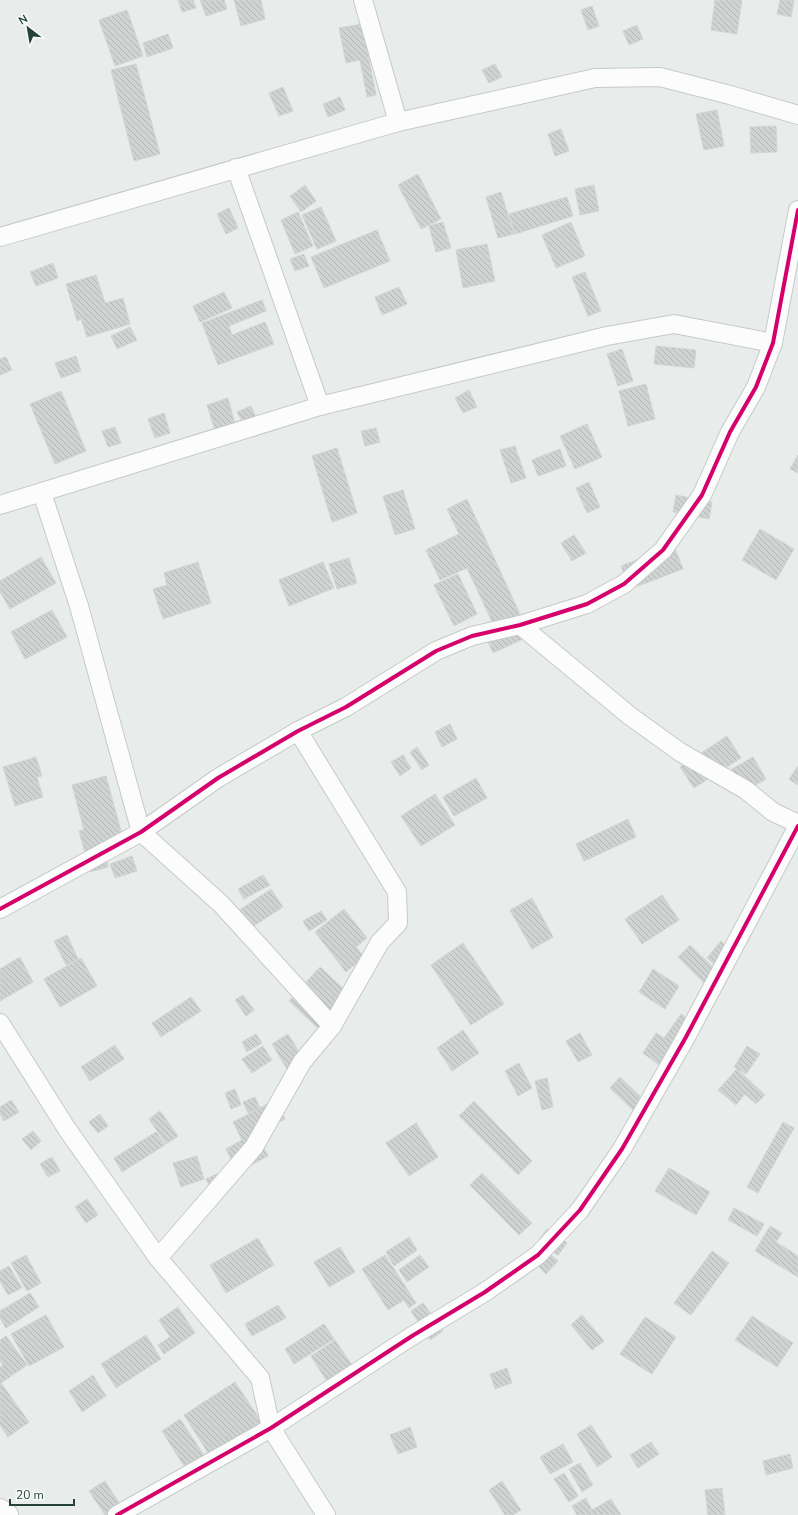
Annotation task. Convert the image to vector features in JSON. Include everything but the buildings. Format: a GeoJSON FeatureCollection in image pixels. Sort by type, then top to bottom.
{"type":"FeatureCollection","features":[{"type":"Feature","properties":{"kind":"street"},"geometry":{"type":"LineString","coordinates":[[363,0],[398,122]]}},
{"type":"Feature","properties":{"kind":"street"},"geometry":{"type":"LineString","coordinates":[[0,237],[398,122],[594,78],[660,77],[730,94],[798,115]]}},
{"type":"Feature","properties":{"kind":"street"},"geometry":{"type":"LineString","coordinates":[[236,168],[320,406]]}},
{"type":"Feature","properties":{"kind":"street"},"geometry":{"type":"LineString","coordinates":[[0,909],[141,832],[218,778],[298,731],[346,706],[436,651],[472,636],[520,625],[588,604],[624,584],[663,550],[702,495],[730,432],[756,387],[773,343],[798,210]]}},
{"type":"Feature","properties":{"kind":"street"},"geometry":{"type":"LineString","coordinates":[[0,505],[320,406],[607,336],[674,324],[773,343]]}},
{"type":"Feature","properties":{"kind":"street"},"geometry":{"type":"LineString","coordinates":[[42,493],[79,606],[141,832],[221,904],[332,1026]]}},
{"type":"Feature","properties":{"kind":"street"},"geometry":{"type":"LineString","coordinates":[[117,1515],[270,1428],[412,1336],[485,1292],[538,1255],[580,1210],[622,1150],[686,1037],[798,825],[774,812],[746,790],[680,752],[630,716],[520,625]]}},
{"type":"Feature","properties":{"kind":"street"},"geometry":{"type":"LineString","coordinates":[[158,1258],[254,1147],[302,1062],[332,1026],[380,942],[398,923],[397,892],[298,731]]}},
{"type":"Feature","properties":{"kind":"street"},"geometry":{"type":"LineString","coordinates":[[0,1024],[66,1129],[158,1258],[260,1378],[270,1428],[326,1515]]}},
{"type":"Feature","properties":{"kind":"street"},"geometry":{"type":"LineString","coordinates":[[0,1510],[7,1515]]}},
{"type":"Feature","properties":{"kind":"cycle path"},"geometry":{"type":"LineString","coordinates":[[0,909],[141,832],[218,778],[298,731],[346,707],[436,651],[472,636],[520,625],[587,604],[624,584],[663,550],[702,495],[730,432],[756,387],[773,343],[798,210]]}},
{"type":"Feature","properties":{"kind":"cycle path"},"geometry":{"type":"LineString","coordinates":[[117,1515],[271,1428],[412,1336],[485,1292],[538,1255],[580,1210],[622,1149],[686,1037],[798,826]]}}]}
